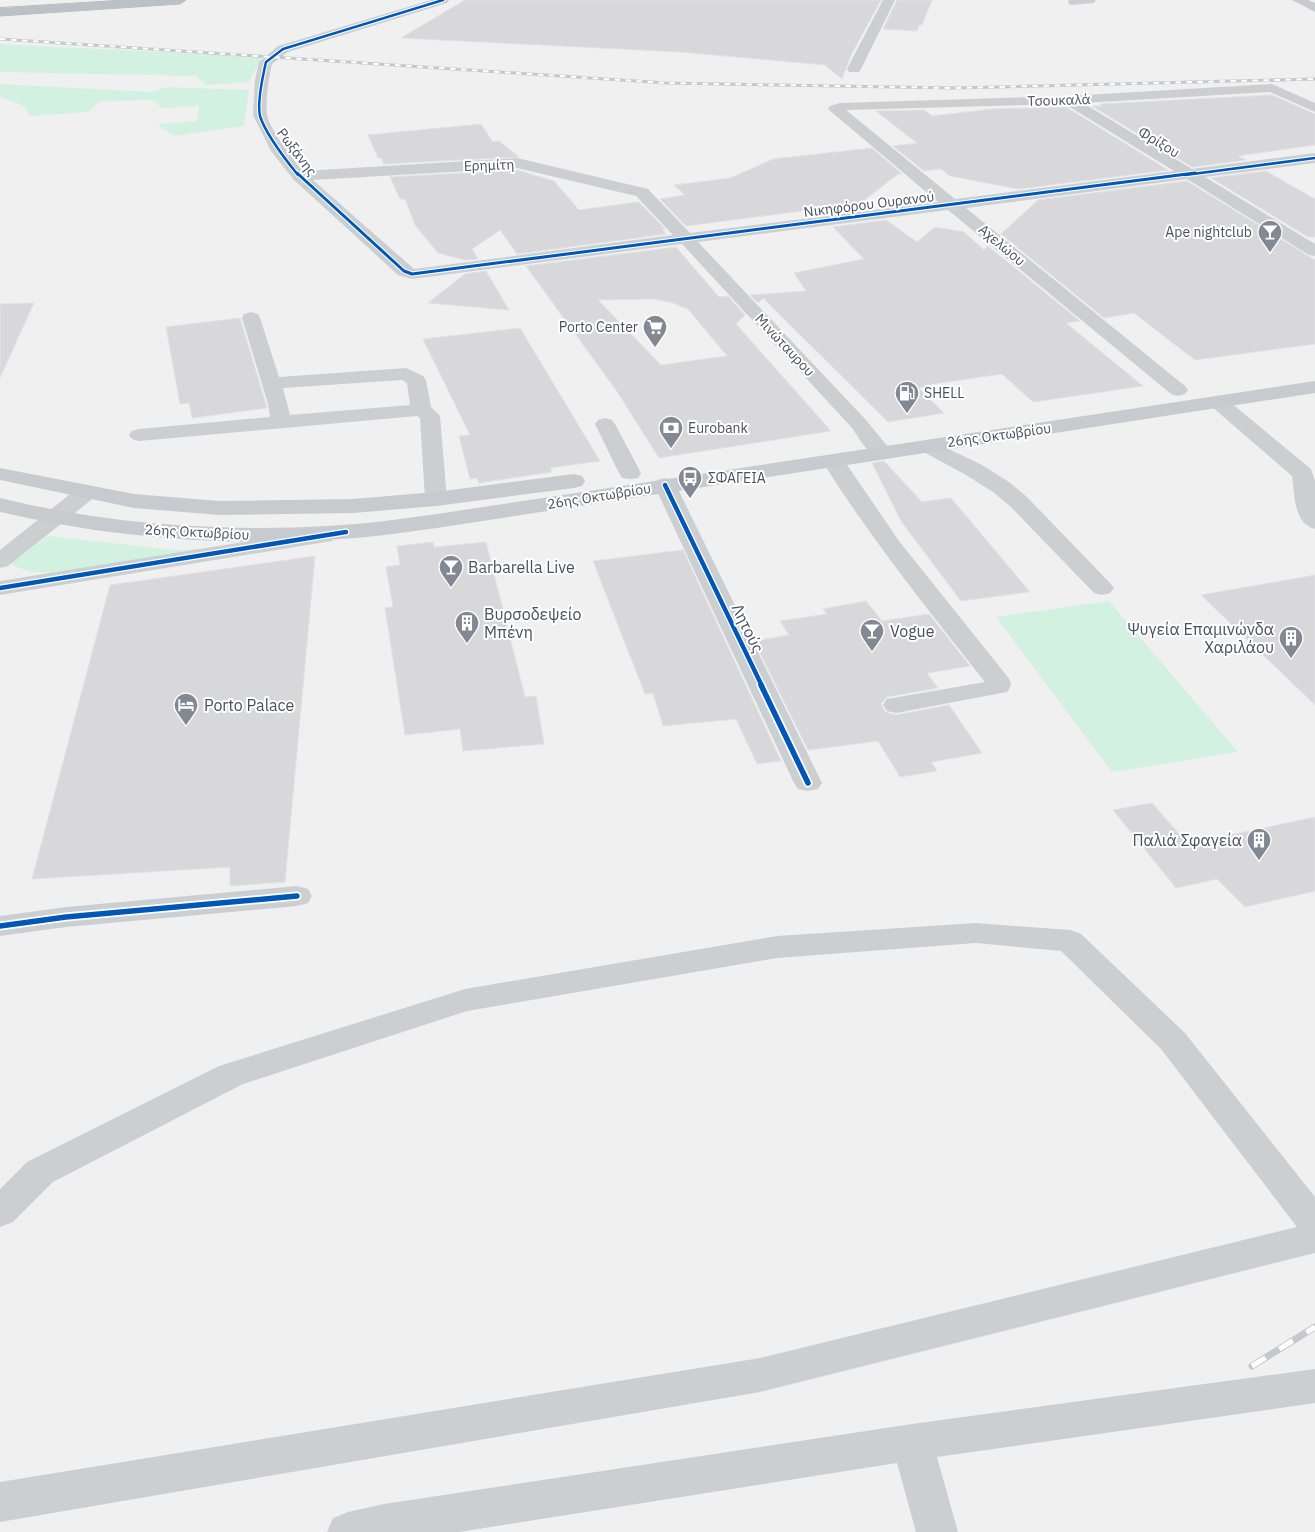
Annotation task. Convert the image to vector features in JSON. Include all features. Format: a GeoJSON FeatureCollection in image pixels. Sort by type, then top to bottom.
{"type":"FeatureCollection","features":[{"type":"Feature","properties":{"kind":"highway"},"geometry":{"type":"LineString","coordinates":[[0,2],[31,0]]}},
{"type":"Feature","properties":{"kind":"highway"},"geometry":{"type":"LineString","coordinates":[[0,12],[180,0]]}},
{"type":"Feature","properties":{"kind":"main road"},"geometry":{"type":"LineString","coordinates":[[1298,0],[1315,8]]}},
{"type":"Feature","properties":{"kind":"main road","name":"26ης Οκτωβρίου"},"geometry":{"type":"LineString","coordinates":[[0,474],[134,501],[220,508],[353,506],[436,499],[630,473],[875,445],[1178,390],[1315,370]]}},
{"type":"Feature","properties":{"kind":"main road","name":"26ης Οκτωβρίου"},"geometry":{"type":"LineString","coordinates":[[0,505],[54,518],[114,527],[160,531],[280,535],[346,532],[437,521],[833,461],[875,445],[927,446],[1315,387]]}},
{"type":"Feature","properties":{"kind":"street","name":"Ρωξάνης"},"geometry":{"type":"LineString","coordinates":[[427,273],[412,274],[404,271],[298,176],[279,151],[263,124],[260,115],[262,80],[266,62],[271,56],[283,49],[443,0]]}},
{"type":"Feature","properties":{"kind":"street"},"geometry":{"type":"LineString","coordinates":[[854,69],[889,0]]}},
{"type":"Feature","properties":{"kind":"street"},"geometry":{"type":"LineString","coordinates":[[1072,1],[1087,5]]}},
{"type":"Feature","properties":{"kind":"street","name":"Τσουκαλά"},"geometry":{"type":"LineString","coordinates":[[846,106],[1068,100],[1272,88],[1315,108]]}},
{"type":"Feature","properties":{"kind":"street","name":"Φρίξου"},"geometry":{"type":"LineString","coordinates":[[1068,100],[1315,251]]}},
{"type":"Feature","properties":{"kind":"street","name":"Αχελώου"},"geometry":{"type":"LineString","coordinates":[[846,106],[835,109],[1178,390]]}},
{"type":"Feature","properties":{"kind":"street","name":"Νικηφόρου Ουρανού"},"geometry":{"type":"LineString","coordinates":[[427,273],[1315,158]]}},
{"type":"Feature","properties":{"kind":"street","name":"Ερημίτη"},"geometry":{"type":"LineString","coordinates":[[298,176],[517,163],[642,192],[686,239]]}},
{"type":"Feature","properties":{"kind":"street","name":"Μινώταυρου"},"geometry":{"type":"LineString","coordinates":[[686,239],[875,445]]}},
{"type":"Feature","properties":{"kind":"street"},"geometry":{"type":"LineString","coordinates":[[251,318],[281,422]]}},
{"type":"Feature","properties":{"kind":"street"},"geometry":{"type":"LineString","coordinates":[[271,382],[406,374],[415,377],[421,410]]}},
{"type":"Feature","properties":{"kind":"street"},"geometry":{"type":"LineString","coordinates":[[1218,402],[1303,474],[1309,515],[1315,522]]}},
{"type":"Feature","properties":{"kind":"street"},"geometry":{"type":"LineString","coordinates":[[139,435],[421,410],[430,416],[436,499]]}},
{"type":"Feature","properties":{"kind":"street"},"geometry":{"type":"LineString","coordinates":[[605,424],[630,473]]}},
{"type":"Feature","properties":{"kind":"street"},"geometry":{"type":"LineString","coordinates":[[927,446],[1002,487],[1019,502],[1102,588]]}},
{"type":"Feature","properties":{"kind":"street"},"geometry":{"type":"LineString","coordinates":[[833,461],[850,490],[908,569],[998,681],[998,687],[992,689],[896,705]]}},
{"type":"Feature","properties":{"kind":"street","name":"Λητούς"},"geometry":{"type":"LineString","coordinates":[[665,485],[808,783]]}},
{"type":"Feature","properties":{"kind":"street"},"geometry":{"type":"LineString","coordinates":[[0,536],[64,488]]}},
{"type":"Feature","properties":{"kind":"street"},"geometry":{"type":"LineString","coordinates":[[0,561],[87,492]]}},
{"type":"Feature","properties":{"kind":"street"},"geometry":{"type":"LineString","coordinates":[[0,588],[346,532]]}},
{"type":"Feature","properties":{"kind":"street"},"geometry":{"type":"LineString","coordinates":[[0,926],[66,917],[297,896]]}},
{"type":"Feature","properties":{"kind":"street"},"geometry":{"type":"LineString","coordinates":[[0,1212],[40,1172],[231,1075],[465,1000],[777,947],[976,933],[1070,940],[1173,1041],[1315,1224]]}},
{"type":"Feature","properties":{"kind":"street"},"geometry":{"type":"LineString","coordinates":[[0,1502],[760,1375],[1315,1238]]}},
{"type":"Feature","properties":{"kind":"street"},"geometry":{"type":"LineString","coordinates":[[348,1532],[384,1524],[912,1442],[1315,1386]]}},
{"type":"Feature","properties":{"kind":"street"},"geometry":{"type":"LineString","coordinates":[[912,1442],[937,1532]]}},
{"type":"Feature","properties":{"kind":"green space"},"geometry":{"type":"Polygon","coordinates":[[[0,44],[262,57],[249,82],[206,85],[196,76],[0,72],[0,44]]]}},
{"type":"Feature","properties":{"kind":"green space"},"geometry":{"type":"Polygon","coordinates":[[[0,84],[152,92],[166,87],[249,90],[244,126],[173,136],[157,124],[197,121],[199,106],[162,108],[152,100],[101,101],[88,112],[30,116],[24,106],[0,97],[0,84]]]}},
{"type":"Feature","properties":{"kind":"green space"},"geometry":{"type":"Polygon","coordinates":[[[48,536],[175,550],[200,549],[198,552],[53,573],[30,572],[10,564],[48,536]]]}},
{"type":"Feature","properties":{"kind":"green space"},"geometry":{"type":"Polygon","coordinates":[[[1109,601],[1238,752],[1112,772],[996,617],[1109,601]]]}},
{"type":"Feature","properties":{"kind":"building"},"geometry":{"type":"Polygon","coordinates":[[[465,0],[881,0],[851,55],[842,79],[825,65],[680,52],[401,38],[465,0]]]}},
{"type":"Feature","properties":{"kind":"building"},"geometry":{"type":"Polygon","coordinates":[[[897,0],[932,0],[922,25],[919,25],[917,31],[883,29],[897,0]]]}},
{"type":"Feature","properties":{"kind":"building"},"geometry":{"type":"Polygon","coordinates":[[[1272,95],[1315,114],[1315,145],[1238,156],[1246,160],[1192,167],[1092,106],[1103,106],[1100,104],[1272,95]]]}},
{"type":"Feature","properties":{"kind":"building"},"geometry":{"type":"Polygon","coordinates":[[[1066,107],[1168,170],[1018,189],[950,176],[941,169],[924,171],[893,146],[917,143],[876,111],[924,110],[932,116],[992,109],[1066,107]]]}},
{"type":"Feature","properties":{"kind":"building"},"geometry":{"type":"Polygon","coordinates":[[[481,124],[493,142],[499,141],[519,157],[384,164],[381,158],[378,158],[368,135],[481,124]]]}},
{"type":"Feature","properties":{"kind":"building"},"geometry":{"type":"Polygon","coordinates":[[[872,148],[902,174],[898,174],[862,202],[870,209],[822,215],[817,209],[686,226],[660,199],[685,195],[674,185],[730,178],[773,159],[872,148]]]}},
{"type":"Feature","properties":{"kind":"building"},"geometry":{"type":"Polygon","coordinates":[[[517,170],[554,181],[579,210],[639,202],[665,229],[662,229],[666,234],[517,254],[500,230],[472,249],[478,259],[465,260],[438,253],[415,225],[405,199],[400,199],[390,177],[517,170]]]}},
{"type":"Feature","properties":{"kind":"building"},"geometry":{"type":"Polygon","coordinates":[[[1266,171],[1315,199],[1315,237],[1308,237],[1211,178],[1266,171]]]}},
{"type":"Feature","properties":{"kind":"building"},"geometry":{"type":"Polygon","coordinates":[[[1187,181],[1315,260],[1315,344],[1195,360],[1134,313],[1104,318],[1001,234],[1038,200],[1187,181]]]}},
{"type":"Feature","properties":{"kind":"building"},"geometry":{"type":"Polygon","coordinates":[[[886,220],[917,242],[935,227],[964,232],[984,250],[988,246],[1080,321],[1066,323],[1143,386],[1033,402],[1002,374],[926,385],[928,387],[919,388],[944,413],[888,422],[763,298],[758,303],[750,295],[806,291],[794,273],[864,259],[833,227],[886,220]]]}},
{"type":"Feature","properties":{"kind":"building"},"geometry":{"type":"Polygon","coordinates":[[[676,247],[719,297],[728,296],[745,315],[736,324],[831,431],[659,458],[616,390],[526,266],[676,247]],[[654,299],[598,300],[661,365],[727,356],[688,309],[673,303],[654,299]]]}},
{"type":"Feature","properties":{"kind":"building"},"geometry":{"type":"Polygon","coordinates":[[[486,271],[509,310],[428,303],[465,274],[486,271]]]}},
{"type":"Feature","properties":{"kind":"building"},"geometry":{"type":"Polygon","coordinates":[[[34,303],[0,378],[0,304],[34,303]]]}},
{"type":"Feature","properties":{"kind":"building"},"geometry":{"type":"Polygon","coordinates":[[[240,318],[267,408],[192,418],[189,403],[180,404],[166,327],[240,318]]]}},
{"type":"Feature","properties":{"kind":"building"},"geometry":{"type":"Polygon","coordinates":[[[520,328],[600,461],[550,468],[552,472],[479,483],[477,478],[470,479],[459,436],[470,435],[423,339],[520,328]]]}},
{"type":"Feature","properties":{"kind":"building"},"geometry":{"type":"Polygon","coordinates":[[[884,461],[922,502],[951,498],[1030,592],[961,601],[901,521],[872,463],[884,461]]]}},
{"type":"Feature","properties":{"kind":"building"},"geometry":{"type":"Polygon","coordinates":[[[433,542],[434,547],[486,542],[525,697],[536,696],[544,744],[463,751],[460,729],[405,735],[385,608],[393,607],[386,567],[400,565],[397,546],[433,542]]]}},
{"type":"Feature","properties":{"kind":"building"},"geometry":{"type":"Polygon","coordinates":[[[683,550],[781,761],[757,764],[736,719],[663,726],[653,693],[645,694],[593,561],[683,550]]]}},
{"type":"Feature","properties":{"kind":"building","name":"Porto Palace"},"geometry":{"type":"Polygon","coordinates":[[[315,556],[285,882],[230,886],[230,867],[32,879],[110,585],[315,556]]]}},
{"type":"Feature","properties":{"kind":"building","name":"Ψυγεία Επαμινώνδα Χαριλάου"},"geometry":{"type":"Polygon","coordinates":[[[1315,575],[1315,705],[1201,595],[1315,575]]]}},
{"type":"Feature","properties":{"kind":"building"},"geometry":{"type":"Polygon","coordinates":[[[866,601],[882,621],[929,614],[970,666],[927,673],[938,688],[887,697],[881,704],[885,712],[896,715],[949,705],[982,753],[931,762],[937,771],[900,777],[878,741],[808,750],[754,641],[789,635],[780,621],[827,614],[823,609],[866,601]]]}},
{"type":"Feature","properties":{"kind":"building","name":"Παλιά Σφαγεία"},"geometry":{"type":"Polygon","coordinates":[[[1152,803],[1188,844],[1315,817],[1315,891],[1245,907],[1217,879],[1176,888],[1113,810],[1152,803]]]}},
{"type":"Feature","properties":{"kind":"railway"},"geometry":{"type":"LineString","coordinates":[[0,39],[666,83],[955,88],[1315,79]]}},
{"type":"Feature","properties":{"kind":"railway"},"geometry":{"type":"LineString","coordinates":[[1252,1366],[1315,1327]]}},
{"type":"Feature","properties":{"kind":"cycle path"},"geometry":{"type":"LineString","coordinates":[[443,0],[283,49],[266,62],[262,80],[260,115],[279,151],[299,176],[404,271],[412,274],[1315,158]]}},
{"type":"Feature","properties":{"kind":"cycle path"},"geometry":{"type":"LineString","coordinates":[[665,485],[808,783]]}},
{"type":"Feature","properties":{"kind":"cycle path"},"geometry":{"type":"LineString","coordinates":[[0,588],[346,532]]}},
{"type":"Feature","properties":{"kind":"cycle path"},"geometry":{"type":"LineString","coordinates":[[0,926],[66,917],[297,896]]}},
{"type":"Feature","properties":{"kind":"place","name":"Ape nightclub"},"geometry":{"type":"Point","coordinates":[1270,253]}},
{"type":"Feature","properties":{"kind":"place","name":"Porto Center"},"geometry":{"type":"Point","coordinates":[655,348]}},
{"type":"Feature","properties":{"kind":"place","name":"SHELL"},"geometry":{"type":"Point","coordinates":[907,414]}},
{"type":"Feature","properties":{"kind":"place","name":"Eurobank"},"geometry":{"type":"Point","coordinates":[671,449]}},
{"type":"Feature","properties":{"kind":"place","name":"ΣΦΑΓΕΙΑ"},"geometry":{"type":"Point","coordinates":[690,499]}},
{"type":"Feature","properties":{"kind":"place","name":"Barbarella Live"},"geometry":{"type":"Point","coordinates":[451,588]}},
{"type":"Feature","properties":{"kind":"place","name":"Βυρσοδεψείο Μπένη"},"geometry":{"type":"Point","coordinates":[467,644]}},
{"type":"Feature","properties":{"kind":"place","name":"Vogue"},"geometry":{"type":"Point","coordinates":[872,652]}},
{"type":"Feature","properties":{"kind":"place","name":"Ψυγεία Επαμινώνδα Χαριλάου"},"geometry":{"type":"Point","coordinates":[1291,659]}},
{"type":"Feature","properties":{"kind":"place","name":"Porto Palace"},"geometry":{"type":"Point","coordinates":[186,726]}},
{"type":"Feature","properties":{"kind":"place","name":"Παλιά Σφαγεία"},"geometry":{"type":"Point","coordinates":[1259,861]}}]}
